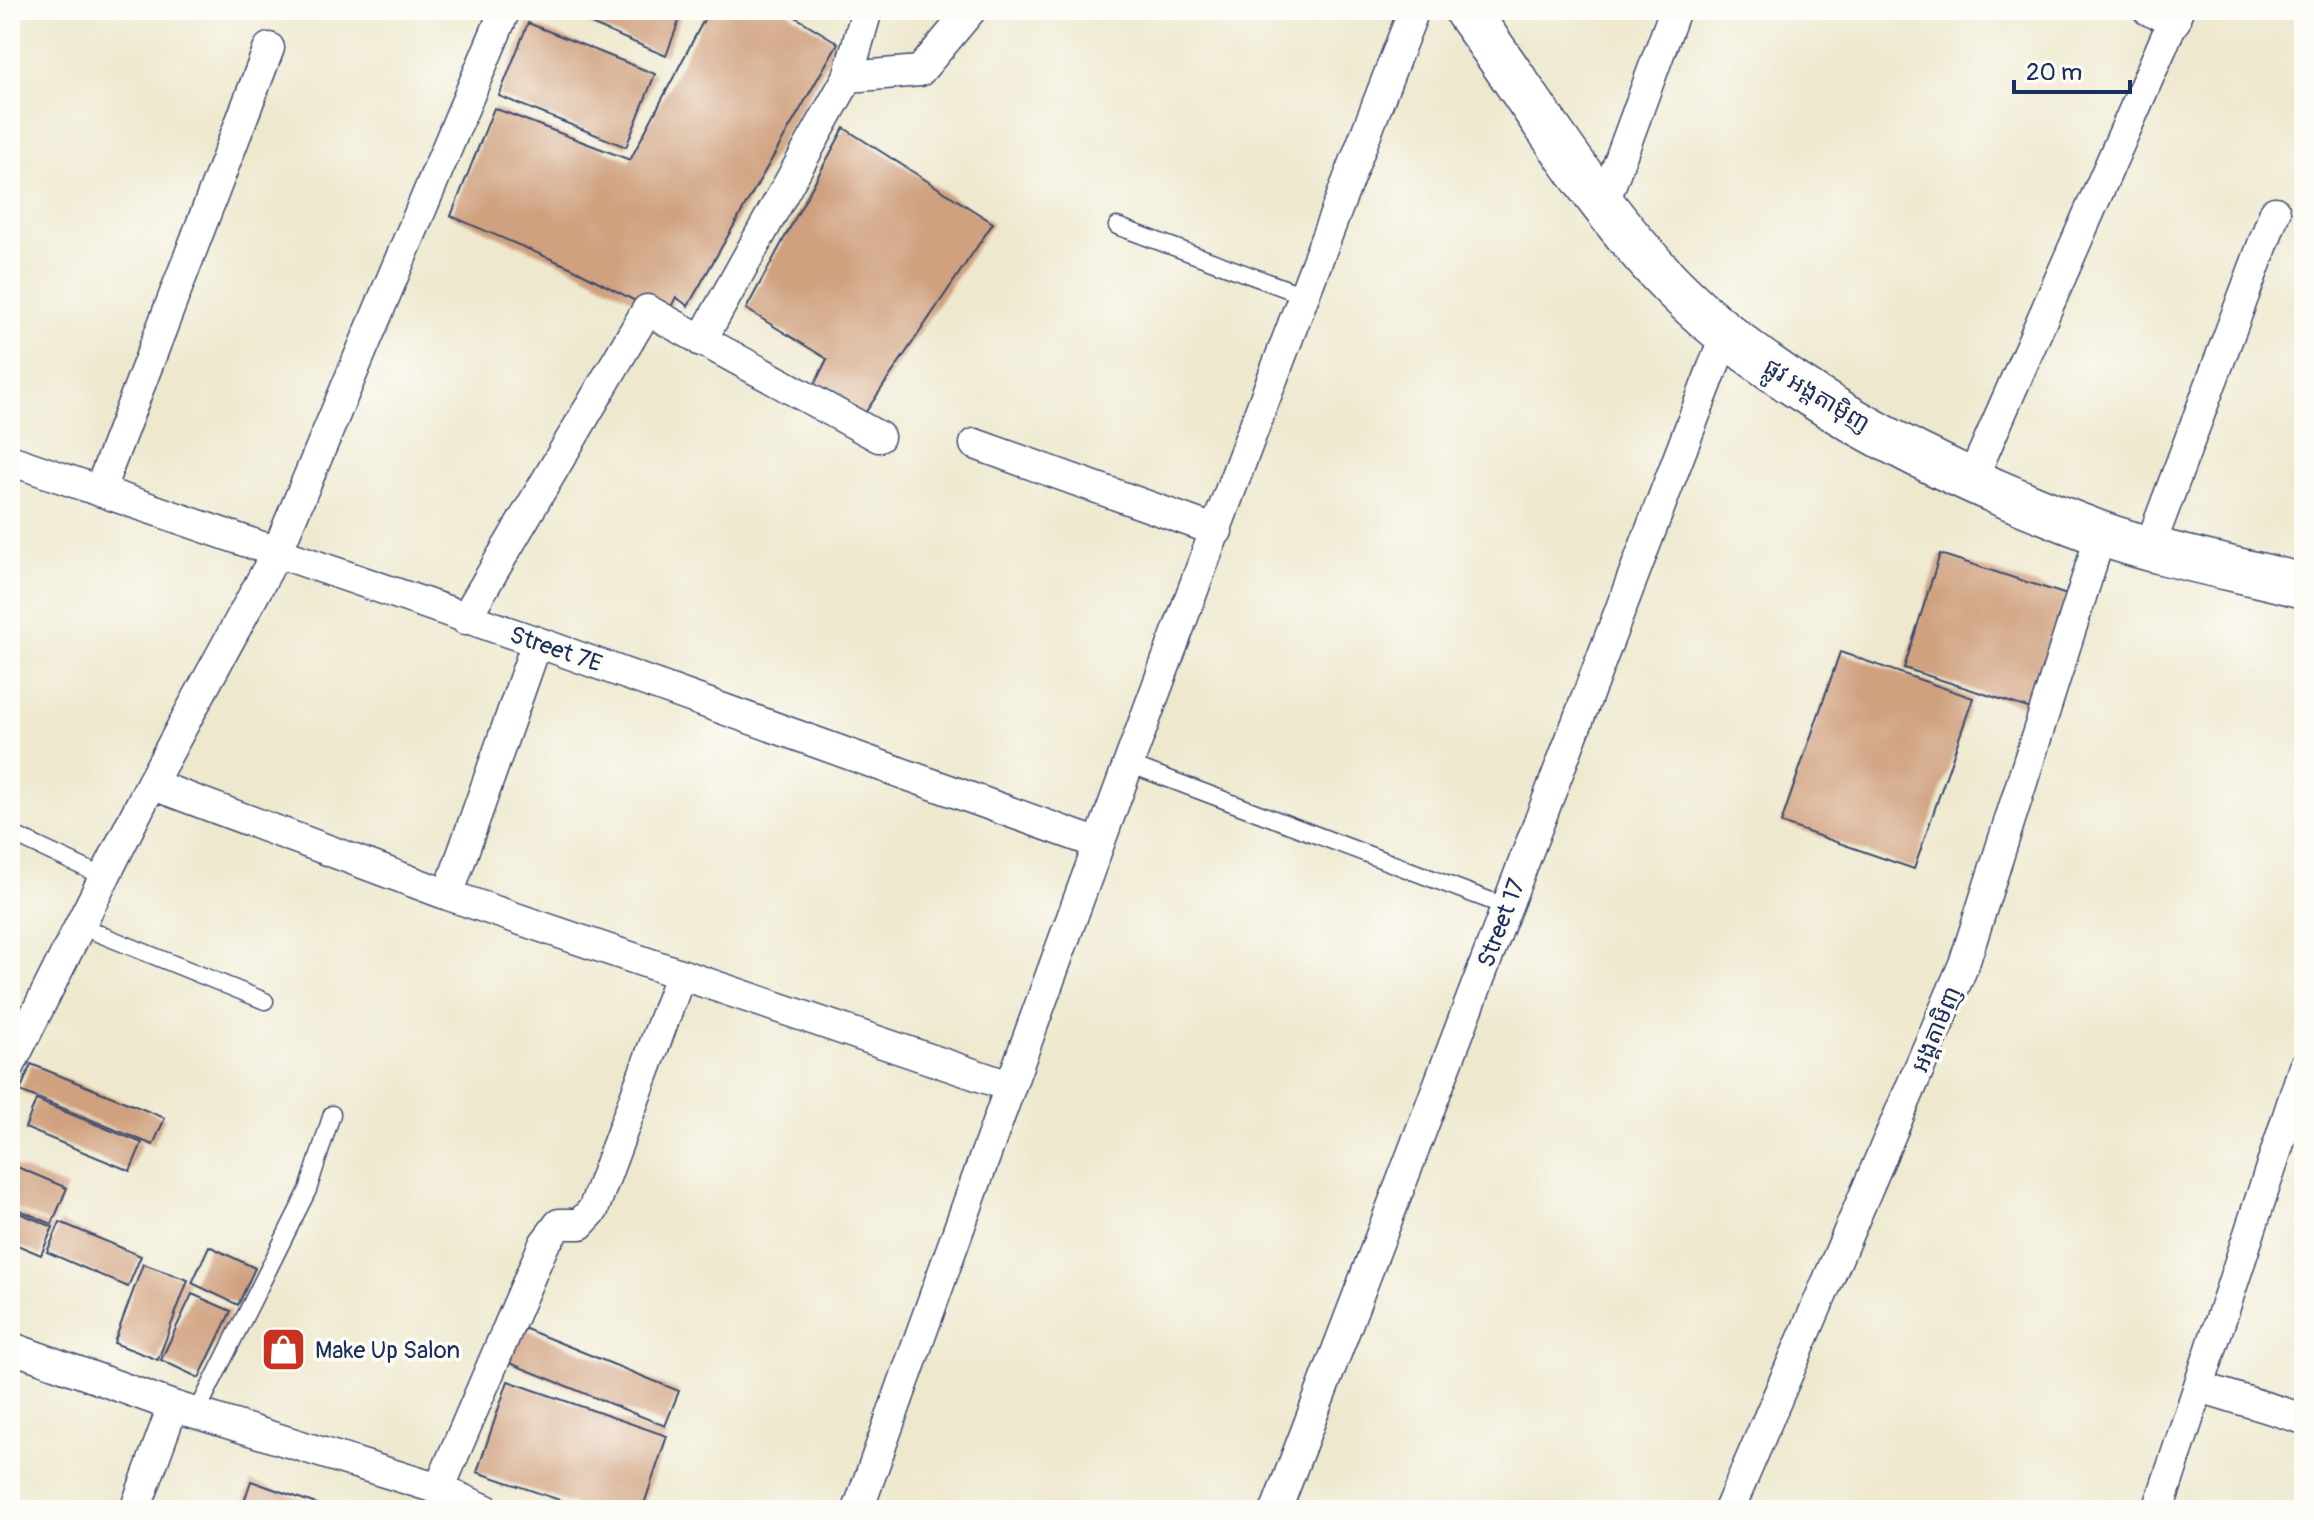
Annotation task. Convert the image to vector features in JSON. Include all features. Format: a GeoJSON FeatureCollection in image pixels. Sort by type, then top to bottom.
{"type":"FeatureCollection","features":[{"type":"Feature","properties":{"kind":"street"},"geometry":{"type":"LineString","coordinates":[[11,1062],[151,784],[277,552],[505,10]]}},
{"type":"Feature","properties":{"kind":"street"},"geometry":{"type":"LineString","coordinates":[[701,341],[848,77],[867,10]]}},
{"type":"Feature","properties":{"kind":"street"},"geometry":{"type":"LineString","coordinates":[[848,77],[920,71],[971,10]]}},
{"type":"Feature","properties":{"kind":"street"},"geometry":{"type":"LineString","coordinates":[[858,1510],[1009,1086],[1303,295],[1414,10]]}},
{"type":"Feature","properties":{"kind":"street","name":"ផ្លូវ អង្តតាម៉ិញ"},"geometry":{"type":"LineString","coordinates":[[1466,10],[1604,203],[1659,272],[1725,336],[1817,400],[1972,479],[2101,534],[2304,586]]}},
{"type":"Feature","properties":{"kind":"street"},"geometry":{"type":"LineString","coordinates":[[1604,203],[1675,10]]}},
{"type":"Feature","properties":{"kind":"street"},"geometry":{"type":"LineString","coordinates":[[1972,479],[2167,14]]}},
{"type":"Feature","properties":{"kind":"street"},"geometry":{"type":"LineString","coordinates":[[100,489],[269,48]]}},
{"type":"Feature","properties":{"kind":"street"},"geometry":{"type":"LineString","coordinates":[[2150,546],[2275,212]]}},
{"type":"Feature","properties":{"kind":"street"},"geometry":{"type":"LineString","coordinates":[[465,619],[647,310],[879,437]]}},
{"type":"Feature","properties":{"kind":"street","name":"Street 17"},"geometry":{"type":"LineString","coordinates":[[1276,1510],[1725,336]]}},
{"type":"Feature","properties":{"kind":"street"},"geometry":{"type":"LineString","coordinates":[[975,444],[1217,531]]}},
{"type":"Feature","properties":{"kind":"street","name":"Street 7E"},"geometry":{"type":"LineString","coordinates":[[10,460],[537,642],[1099,844]]}},
{"type":"Feature","properties":{"kind":"street","name":"អង្គតាមិញ"},"geometry":{"type":"LineString","coordinates":[[1729,1510],[1964,964],[2101,534]]}},
{"type":"Feature","properties":{"kind":"street"},"geometry":{"type":"LineString","coordinates":[[448,895],[537,642]]}},
{"type":"Feature","properties":{"kind":"street"},"geometry":{"type":"LineString","coordinates":[[151,784],[448,895],[1009,1086]]}},
{"type":"Feature","properties":{"kind":"street"},"geometry":{"type":"LineString","coordinates":[[439,1489],[544,1244],[559,1224],[580,1224],[593,1210],[680,976]]}},
{"type":"Feature","properties":{"kind":"street"},"geometry":{"type":"LineString","coordinates":[[2158,1510],[2304,1067]]}},
{"type":"Feature","properties":{"kind":"street"},"geometry":{"type":"LineString","coordinates":[[10,1347],[184,1410],[439,1489],[486,1510]]}},
{"type":"Feature","properties":{"kind":"street"},"geometry":{"type":"LineString","coordinates":[[2200,1387],[2304,1419]]}},
{"type":"Feature","properties":{"kind":"street"},"geometry":{"type":"LineString","coordinates":[[135,1510],[184,1410]]}},
{"type":"Feature","properties":{"kind":"lane"},"geometry":{"type":"LineString","coordinates":[[1117,226],[1303,295]]}},
{"type":"Feature","properties":{"kind":"lane"},"geometry":{"type":"LineString","coordinates":[[1129,764],[1507,907]]}},
{"type":"Feature","properties":{"kind":"lane"},"geometry":{"type":"LineString","coordinates":[[10,833],[104,877]]}},
{"type":"Feature","properties":{"kind":"lane"},"geometry":{"type":"LineString","coordinates":[[80,926],[265,1001]]}},
{"type":"Feature","properties":{"kind":"lane"},"geometry":{"type":"LineString","coordinates":[[184,1410],[308,1190],[332,1114]]}},
{"type":"Feature","properties":{"kind":"building"},"geometry":{"type":"Polygon","coordinates":[[[558,10],[683,10],[666,56],[558,10]]]}},
{"type":"Feature","properties":{"kind":"building"},"geometry":{"type":"Polygon","coordinates":[[[709,10],[784,10],[838,43],[688,306],[676,297],[666,317],[572,268],[451,216],[494,108],[630,160],[709,10]]]}},
{"type":"Feature","properties":{"kind":"building"},"geometry":{"type":"Polygon","coordinates":[[[528,23],[655,74],[626,147],[499,96],[528,23]]]}},
{"type":"Feature","properties":{"kind":"building"},"geometry":{"type":"Polygon","coordinates":[[[844,128],[993,223],[859,422],[814,385],[827,359],[746,309],[844,128]]]}},
{"type":"Feature","properties":{"kind":"building"},"geometry":{"type":"Polygon","coordinates":[[[1940,554],[2067,595],[2031,709],[1904,668],[1940,554]]]}},
{"type":"Feature","properties":{"kind":"building"},"geometry":{"type":"Polygon","coordinates":[[[1840,652],[1973,698],[1914,869],[1781,823],[1840,652]]]}},
{"type":"Feature","properties":{"kind":"building"},"geometry":{"type":"Polygon","coordinates":[[[31,1064],[165,1118],[153,1145],[20,1091],[31,1064]]]}},
{"type":"Feature","properties":{"kind":"building"},"geometry":{"type":"Polygon","coordinates":[[[36,1100],[142,1143],[130,1171],[25,1128],[36,1100]]]}},
{"type":"Feature","properties":{"kind":"building"},"geometry":{"type":"Polygon","coordinates":[[[10,1164],[67,1188],[52,1224],[10,1206],[10,1164]]]}},
{"type":"Feature","properties":{"kind":"building"},"geometry":{"type":"Polygon","coordinates":[[[10,1209],[53,1227],[41,1255],[10,1242],[10,1209]]]}},
{"type":"Feature","properties":{"kind":"building"},"geometry":{"type":"Polygon","coordinates":[[[60,1222],[141,1256],[128,1287],[47,1252],[60,1222]]]}},
{"type":"Feature","properties":{"kind":"building"},"geometry":{"type":"Polygon","coordinates":[[[209,1246],[255,1268],[238,1305],[192,1283],[209,1246]]]}},
{"type":"Feature","properties":{"kind":"building"},"geometry":{"type":"Polygon","coordinates":[[[143,1264],[188,1280],[158,1360],[114,1343],[143,1264]]]}},
{"type":"Feature","properties":{"kind":"building"},"geometry":{"type":"Polygon","coordinates":[[[192,1294],[231,1311],[199,1378],[161,1360],[192,1294]]]}},
{"type":"Feature","properties":{"kind":"building"},"geometry":{"type":"Polygon","coordinates":[[[521,1327],[679,1391],[665,1426],[507,1362],[521,1327]]]}},
{"type":"Feature","properties":{"kind":"building"},"geometry":{"type":"Polygon","coordinates":[[[508,1381],[667,1436],[642,1510],[589,1510],[477,1472],[508,1381]]]}},
{"type":"Feature","properties":{"kind":"building"},"geometry":{"type":"Polygon","coordinates":[[[251,1481],[333,1510],[241,1510],[251,1481]]]}},
{"type":"Feature","properties":{"kind":"place","name":"Make Up Salon"},"geometry":{"type":"Point","coordinates":[284,1350]}}]}
